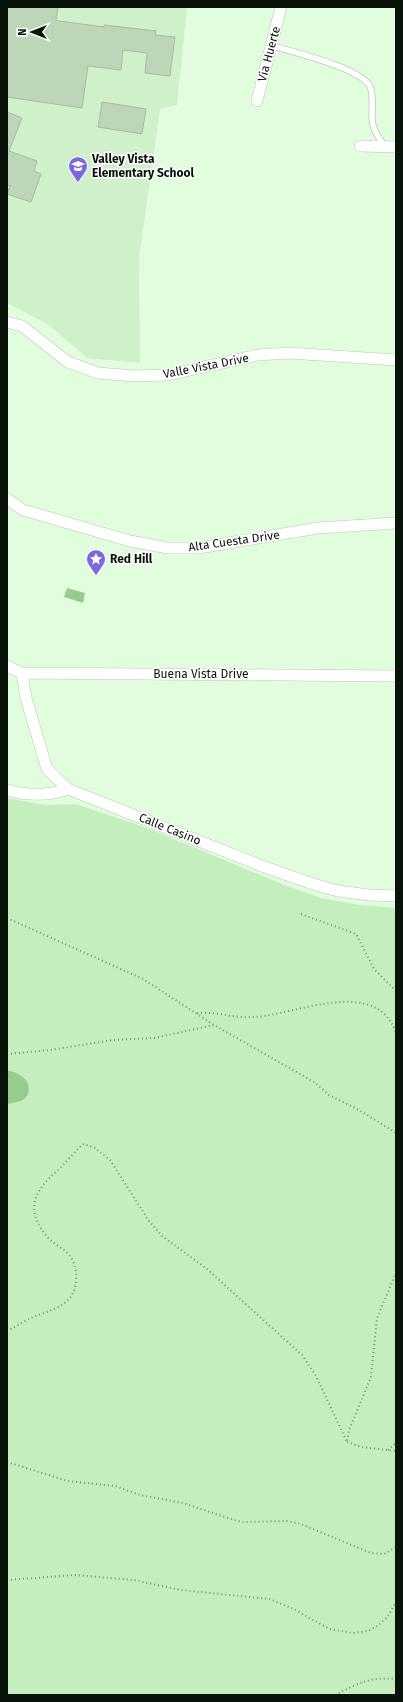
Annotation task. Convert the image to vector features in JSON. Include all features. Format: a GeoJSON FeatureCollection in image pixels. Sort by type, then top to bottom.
{"type":"FeatureCollection","features":[{"type":"Feature","properties":{"kind":"street","name":"Via Huerte"},"geometry":{"type":"LineString","coordinates":[[257,100],[281,7]]}},
{"type":"Feature","properties":{"kind":"street"},"geometry":{"type":"LineString","coordinates":[[360,146],[391,146]]}},
{"type":"Feature","properties":{"kind":"street","name":"Valle Vista Drive"},"geometry":{"type":"LineString","coordinates":[[7,322],[22,326],[68,362],[98,373],[134,376],[168,375],[258,355],[289,353],[396,360]]}},
{"type":"Feature","properties":{"kind":"street","name":"Alta Cuesta Drive"},"geometry":{"type":"LineString","coordinates":[[7,500],[22,510],[130,542],[168,548],[198,548],[318,528],[396,523]]}},
{"type":"Feature","properties":{"kind":"street","name":"Buena Vista Drive"},"geometry":{"type":"LineString","coordinates":[[7,666],[22,673],[396,676]]}},
{"type":"Feature","properties":{"kind":"street","name":"Calle Casino"},"geometry":{"type":"LineString","coordinates":[[22,673],[26,698],[47,769],[68,789],[255,863],[313,884],[354,893],[396,896]]}},
{"type":"Feature","properties":{"kind":"street"},"geometry":{"type":"LineString","coordinates":[[7,790],[19,793],[52,795],[68,789]]}},
{"type":"Feature","properties":{"kind":"lane"},"geometry":{"type":"LineString","coordinates":[[272,46],[314,56],[362,76],[371,87],[371,120],[375,133],[391,146]]}},
{"type":"Feature","properties":{"kind":"path"},"geometry":{"type":"LineString","coordinates":[[301,914],[356,934],[374,969],[396,991]]}},
{"type":"Feature","properties":{"kind":"path"},"geometry":{"type":"LineString","coordinates":[[7,918],[143,979],[214,1025],[314,1082],[329,1095],[359,1110],[396,1133]]}},
{"type":"Feature","properties":{"kind":"path"},"geometry":{"type":"LineString","coordinates":[[196,1013],[252,1017],[324,1004],[359,1002],[384,1012],[392,1022],[396,1033]]}},
{"type":"Feature","properties":{"kind":"path"},"geometry":{"type":"LineString","coordinates":[[7,1054],[50,1050],[113,1040],[154,1038],[214,1025]]}},
{"type":"Feature","properties":{"kind":"path"},"geometry":{"type":"LineString","coordinates":[[7,1331],[32,1318],[61,1306],[75,1289],[76,1280],[70,1256],[49,1239],[38,1223],[34,1200],[36,1194],[49,1178],[71,1158],[81,1146],[87,1144],[100,1151],[110,1160],[146,1217],[162,1236],[207,1269],[302,1355],[316,1376],[347,1442],[361,1447],[396,1451]]}},
{"type":"Feature","properties":{"kind":"path"},"geometry":{"type":"LineString","coordinates":[[347,1442],[349,1430],[371,1377],[377,1318],[396,1274]]}},
{"type":"Feature","properties":{"kind":"path"},"geometry":{"type":"LineString","coordinates":[[388,1450],[396,1443]]}},
{"type":"Feature","properties":{"kind":"path"},"geometry":{"type":"LineString","coordinates":[[7,1462],[68,1481],[115,1486],[140,1495],[183,1503],[243,1522],[287,1521],[301,1524],[371,1553],[384,1554],[396,1548]]}},
{"type":"Feature","properties":{"kind":"path"},"geometry":{"type":"LineString","coordinates":[[7,1580],[75,1575],[133,1580],[185,1591],[269,1599],[294,1609],[329,1629],[353,1633],[368,1631],[380,1626],[396,1602]]}},
{"type":"Feature","properties":{"kind":"path"},"geometry":{"type":"LineString","coordinates":[[335,1695],[365,1680],[380,1678],[396,1679]]}},
{"type":"Feature","properties":{"kind":"shaded area","name":"Valley Vista Elementary School"},"geometry":{"type":"Polygon","coordinates":[[[7,7],[187,7],[177,105],[160,109],[139,258],[140,363],[87,358],[49,325],[7,303],[7,7]]]}},
{"type":"Feature","properties":{"kind":"shaded area"},"geometry":{"type":"Polygon","coordinates":[[[67,588],[85,593],[83,603],[64,597],[67,588]]]}},
{"type":"Feature","properties":{"kind":"shaded area"},"geometry":{"type":"Polygon","coordinates":[[[7,798],[46,805],[76,804],[150,829],[282,884],[321,898],[360,905],[396,908],[396,1695],[7,1695],[7,798]]]}},
{"type":"Feature","properties":{"kind":"shaded area"},"geometry":{"type":"Polygon","coordinates":[[[7,1071],[20,1075],[27,1082],[29,1091],[23,1100],[7,1104],[7,1071]]]}},
{"type":"Feature","properties":{"kind":"building"},"geometry":{"type":"Polygon","coordinates":[[[7,7],[58,7],[56,20],[59,21],[104,27],[104,25],[156,31],[155,35],[175,37],[170,76],[145,73],[147,53],[123,50],[121,70],[88,66],[82,108],[7,97],[7,7]]]}},
{"type":"Feature","properties":{"kind":"building"},"geometry":{"type":"Polygon","coordinates":[[[102,102],[146,109],[142,134],[98,127],[102,102]]]}},
{"type":"Feature","properties":{"kind":"building"},"geometry":{"type":"Polygon","coordinates":[[[7,112],[22,118],[9,151],[37,161],[34,171],[41,174],[31,202],[7,194],[10,186],[7,185],[7,112]]]}},
{"type":"Feature","properties":{"kind":"place","name":"Valley Vista Elementary School"},"geometry":{"type":"Point","coordinates":[78,183]}},
{"type":"Feature","properties":{"kind":"place","name":"Red Hill"},"geometry":{"type":"Point","coordinates":[96,576]}}]}
